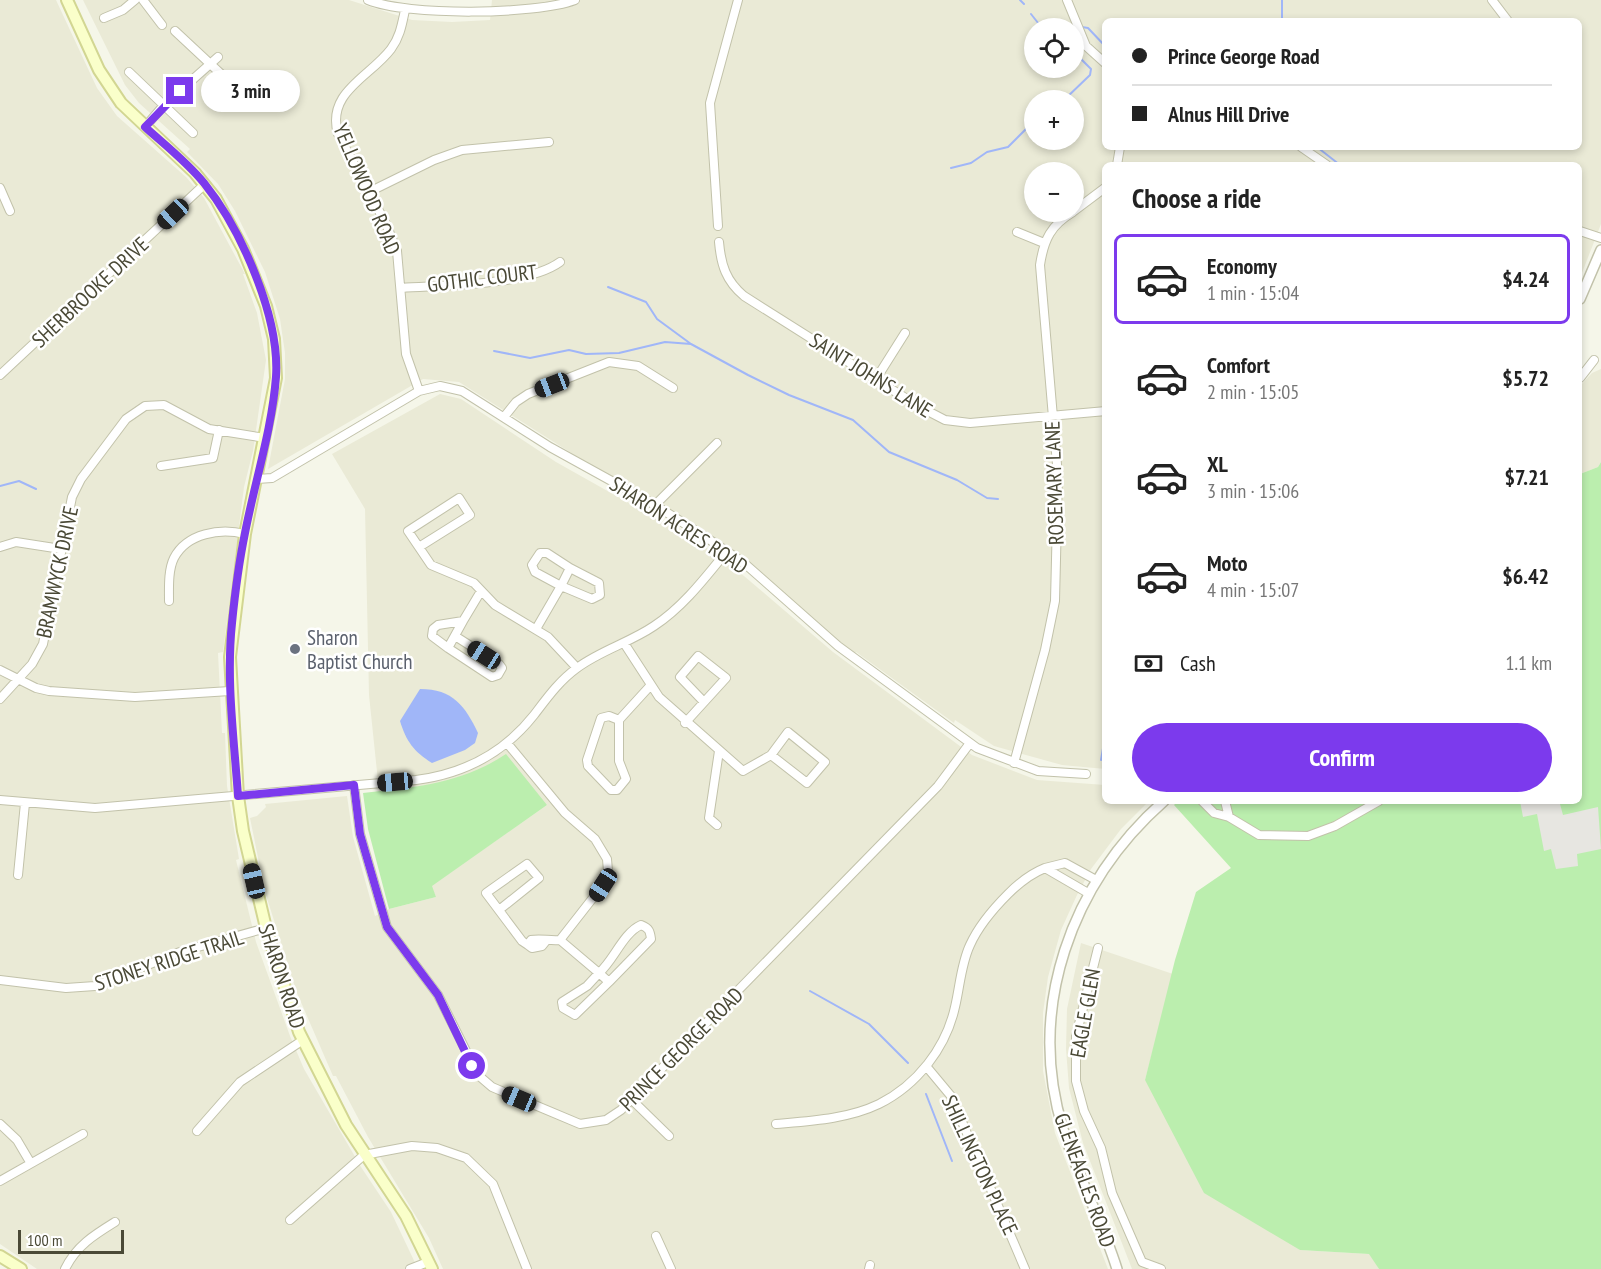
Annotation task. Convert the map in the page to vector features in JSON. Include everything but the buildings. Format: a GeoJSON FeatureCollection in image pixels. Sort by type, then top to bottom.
{"type":"FeatureCollection","features":[{"type":"Feature","properties":{"kind":"main road","name":"SHARON ROAD"},"geometry":{"type":"LineString","coordinates":[[67,0],[107,83],[121,103],[205,184],[226,215],[259,284],[271,323],[276,378],[245,534],[232,624],[230,691],[238,796],[247,853],[266,928],[303,1040],[364,1155],[406,1216],[430,1265]]}},
{"type":"Feature","properties":{"kind":"main road"},"geometry":{"type":"LineString","coordinates":[[0,1256],[21,1269]]}},
{"type":"Feature","properties":{"kind":"street"},"geometry":{"type":"LineString","coordinates":[[104,18],[123,10],[135,0]]}},
{"type":"Feature","properties":{"kind":"street"},"geometry":{"type":"LineString","coordinates":[[144,0],[162,25]]}},
{"type":"Feature","properties":{"kind":"street"},"geometry":{"type":"LineString","coordinates":[[368,0],[405,10],[449,12],[575,0]]}},
{"type":"Feature","properties":{"kind":"street"},"geometry":{"type":"LineString","coordinates":[[718,226],[710,103],[738,0]]}},
{"type":"Feature","properties":{"kind":"street"},"geometry":{"type":"LineString","coordinates":[[1067,0],[1086,46],[1102,61]]}},
{"type":"Feature","properties":{"kind":"street"},"geometry":{"type":"LineString","coordinates":[[1492,0],[1506,18]]}},
{"type":"Feature","properties":{"kind":"street","name":"YELLOWOOD ROAD"},"geometry":{"type":"LineString","coordinates":[[405,10],[400,31],[392,47],[347,91],[336,113],[338,134],[392,236],[402,288],[406,354],[419,391]]}},
{"type":"Feature","properties":{"kind":"street"},"geometry":{"type":"LineString","coordinates":[[176,31],[235,87]]}},
{"type":"Feature","properties":{"kind":"street"},"geometry":{"type":"LineString","coordinates":[[145,127],[165,105],[218,57]]}},
{"type":"Feature","properties":{"kind":"street"},"geometry":{"type":"LineString","coordinates":[[129,72],[193,133]]}},
{"type":"Feature","properties":{"kind":"street"},"geometry":{"type":"LineString","coordinates":[[369,192],[434,160],[462,150],[549,142]]}},
{"type":"Feature","properties":{"kind":"street"},"geometry":{"type":"LineString","coordinates":[[1305,150],[1323,162]]}},
{"type":"Feature","properties":{"kind":"street","name":"SHERBROOKE DRIVE"},"geometry":{"type":"LineString","coordinates":[[0,375],[205,184]]}},
{"type":"Feature","properties":{"kind":"street"},"geometry":{"type":"LineString","coordinates":[[0,188],[10,211]]}},
{"type":"Feature","properties":{"kind":"street","name":"ROSEMARY LANE"},"geometry":{"type":"LineString","coordinates":[[1084,204],[1102,190]]}},
{"type":"Feature","properties":{"kind":"street","name":"ROSEMARY LANE"},"geometry":{"type":"LineString","coordinates":[[1014,763],[1045,650],[1055,601],[1058,476],[1040,271],[1044,243],[1057,222]]}},
{"type":"Feature","properties":{"kind":"street"},"geometry":{"type":"LineString","coordinates":[[1017,232],[1044,243]]}},
{"type":"Feature","properties":{"kind":"street"},"geometry":{"type":"LineString","coordinates":[[1582,232],[1601,238]]}},
{"type":"Feature","properties":{"kind":"street","name":"SAINT JOHNS LANE"},"geometry":{"type":"LineString","coordinates":[[719,242],[723,269],[738,291],[931,414],[960,423],[1102,411]]}},
{"type":"Feature","properties":{"kind":"street"},"geometry":{"type":"LineString","coordinates":[[1582,294],[1601,250]]}},
{"type":"Feature","properties":{"kind":"street","name":"GOTHIC COURT"},"geometry":{"type":"LineString","coordinates":[[402,288],[530,275],[550,269],[560,262]]}},
{"type":"Feature","properties":{"kind":"street"},"geometry":{"type":"LineString","coordinates":[[876,379],[905,333]]}},
{"type":"Feature","properties":{"kind":"street"},"geometry":{"type":"LineString","coordinates":[[1582,375],[1594,360]]}},
{"type":"Feature","properties":{"kind":"street"},"geometry":{"type":"LineString","coordinates":[[504,417],[516,402],[528,394],[609,362],[638,366],[673,388]]}},
{"type":"Feature","properties":{"kind":"street","name":"SHARON ACRES ROAD"},"geometry":{"type":"LineString","coordinates":[[257,479],[272,478],[419,391],[432,387],[455,388],[550,447],[655,505],[728,551],[838,646],[970,743],[990,755],[1038,771],[1086,774]]}},
{"type":"Feature","properties":{"kind":"street","name":"BRAMWYCK DRIVE"},"geometry":{"type":"LineString","coordinates":[[0,699],[32,663],[43,644],[69,508],[76,488],[131,413],[145,406],[164,405],[198,425],[265,438]]}},
{"type":"Feature","properties":{"kind":"street"},"geometry":{"type":"LineString","coordinates":[[161,466],[213,458],[219,430]]}},
{"type":"Feature","properties":{"kind":"street"},"geometry":{"type":"LineString","coordinates":[[655,505],[717,443]]}},
{"type":"Feature","properties":{"kind":"street"},"geometry":{"type":"LineString","coordinates":[[419,547],[470,515],[459,498],[408,531],[431,565],[474,584],[495,604],[557,645],[577,668]]}},
{"type":"Feature","properties":{"kind":"street"},"geometry":{"type":"LineString","coordinates":[[169,601],[174,558],[185,546],[203,534],[220,532],[245,534]]}},
{"type":"Feature","properties":{"kind":"street"},"geometry":{"type":"LineString","coordinates":[[0,547],[16,542],[61,549]]}},
{"type":"Feature","properties":{"kind":"street"},"geometry":{"type":"LineString","coordinates":[[0,800],[96,808],[416,780],[445,774],[479,761],[507,743],[558,685],[577,668],[605,650],[652,628],[675,611],[728,551]]}},
{"type":"Feature","properties":{"kind":"street"},"geometry":{"type":"LineString","coordinates":[[540,553],[547,553],[599,583],[600,595],[592,599],[561,586],[535,572],[532,565],[540,553]]}},
{"type":"Feature","properties":{"kind":"street"},"geometry":{"type":"LineString","coordinates":[[536,629],[570,568]]}},
{"type":"Feature","properties":{"kind":"street"},"geometry":{"type":"LineString","coordinates":[[448,648],[481,591]]}},
{"type":"Feature","properties":{"kind":"street"},"geometry":{"type":"LineString","coordinates":[[455,636],[499,664],[502,668],[500,673],[492,677],[432,636],[433,629],[438,625],[463,621]]}},
{"type":"Feature","properties":{"kind":"street"},"geometry":{"type":"LineString","coordinates":[[624,642],[650,687],[685,723],[743,771],[771,755],[788,732],[825,762],[807,783],[771,755]]}},
{"type":"Feature","properties":{"kind":"street"},"geometry":{"type":"LineString","coordinates":[[685,723],[726,678],[698,656],[680,677],[704,702]]}},
{"type":"Feature","properties":{"kind":"street"},"geometry":{"type":"LineString","coordinates":[[0,670],[42,690],[105,696],[154,696],[230,691]]}},
{"type":"Feature","properties":{"kind":"street"},"geometry":{"type":"LineString","coordinates":[[619,720],[609,716],[601,718],[587,760],[588,766],[611,790],[622,787],[626,779],[619,761],[619,720],[650,687]]}},
{"type":"Feature","properties":{"kind":"street"},"geometry":{"type":"LineString","coordinates":[[507,743],[560,808],[595,839],[607,859],[608,871],[603,885],[560,940]]}},
{"type":"Feature","properties":{"kind":"street","name":"PRINCE GEORGE ROAD"},"geometry":{"type":"LineString","coordinates":[[354,785],[360,834],[387,927],[438,995],[478,1075],[492,1087],[580,1124],[606,1120],[631,1099],[938,786],[970,743]]}},
{"type":"Feature","properties":{"kind":"street"},"geometry":{"type":"LineString","coordinates":[[717,825],[709,818],[719,751]]}},
{"type":"Feature","properties":{"kind":"street"},"geometry":{"type":"LineString","coordinates":[[18,875],[25,803]]}},
{"type":"Feature","properties":{"kind":"street","name":"GLENEAGLES ROAD"},"geometry":{"type":"LineString","coordinates":[[1117,1269],[1071,1152],[1058,1109],[1052,1072],[1051,1025],[1055,988],[1070,933],[1088,893],[1129,835],[1161,804]]}},
{"type":"Feature","properties":{"kind":"street"},"geometry":{"type":"LineString","coordinates":[[1205,804],[1214,813],[1229,817],[1259,835],[1308,836],[1335,826],[1374,804]]}},
{"type":"Feature","properties":{"kind":"street"},"geometry":{"type":"LineString","coordinates":[[1226,804],[1229,817]]}},
{"type":"Feature","properties":{"kind":"street"},"geometry":{"type":"LineString","coordinates":[[776,1124],[834,1117],[878,1104],[912,1082],[926,1066],[947,1031],[955,1008],[964,960],[978,930],[999,903],[1022,880],[1045,868],[1065,863],[1096,880]]}},
{"type":"Feature","properties":{"kind":"street"},"geometry":{"type":"LineString","coordinates":[[499,910],[539,878],[527,864],[486,893],[522,941],[528,945],[531,940],[540,938],[546,941],[560,940],[609,982]]}},
{"type":"Feature","properties":{"kind":"street"},"geometry":{"type":"LineString","coordinates":[[1045,868],[1088,893]]}},
{"type":"Feature","properties":{"kind":"street"},"geometry":{"type":"LineString","coordinates":[[641,925],[650,931],[651,939],[575,1015],[563,1008],[562,1002],[587,986],[599,973],[610,963],[633,928],[641,925]]}},
{"type":"Feature","properties":{"kind":"street","name":"STONEY RIDGE TRAIL"},"geometry":{"type":"LineString","coordinates":[[0,980],[66,988],[96,986],[180,952],[266,928]]}},
{"type":"Feature","properties":{"kind":"street","name":"EAGLE GLEN"},"geometry":{"type":"LineString","coordinates":[[1098,948],[1076,1036],[1076,1081],[1084,1111],[1101,1148],[1112,1193],[1142,1262],[1161,1269]]}},
{"type":"Feature","properties":{"kind":"street"},"geometry":{"type":"LineString","coordinates":[[197,1131],[240,1082],[303,1040]]}},
{"type":"Feature","properties":{"kind":"street","name":"SHILLINGTON PLACE"},"geometry":{"type":"LineString","coordinates":[[926,1066],[951,1096],[1025,1269]]}},
{"type":"Feature","properties":{"kind":"street"},"geometry":{"type":"LineString","coordinates":[[631,1099],[669,1136]]}},
{"type":"Feature","properties":{"kind":"street"},"geometry":{"type":"LineString","coordinates":[[0,1124],[17,1140],[30,1162]]}},
{"type":"Feature","properties":{"kind":"street"},"geometry":{"type":"LineString","coordinates":[[0,1181],[83,1134]]}},
{"type":"Feature","properties":{"kind":"street"},"geometry":{"type":"LineString","coordinates":[[290,1220],[364,1155],[423,1146],[448,1150],[466,1158],[486,1175],[496,1190],[527,1269]]}},
{"type":"Feature","properties":{"kind":"street"},"geometry":{"type":"LineString","coordinates":[[65,1269],[74,1253],[89,1237],[115,1222]]}},
{"type":"Feature","properties":{"kind":"street"},"geometry":{"type":"LineString","coordinates":[[656,1236],[671,1269]]}},
{"type":"Feature","properties":{"kind":"street"},"geometry":{"type":"LineString","coordinates":[[411,1269],[430,1265]]}},
{"type":"Feature","properties":{"kind":"shaded area"},"geometry":{"type":"Polygon","coordinates":[[[0,0],[56,0],[97,88],[117,116],[186,177],[204,198],[245,274],[243,274],[257,313],[266,360],[253,451],[244,487],[223,652],[218,653],[227,786],[239,859],[236,860],[256,942],[304,1069],[361,1167],[391,1212],[418,1269],[37,1269],[0,1244],[0,0]]]}},
{"type":"Feature","properties":{"kind":"shaded area"},"geometry":{"type":"Polygon","coordinates":[[[83,0],[349,0],[412,20],[452,22],[490,20],[492,0],[1601,0],[1601,224],[1582,273],[1582,162],[1102,162],[1102,769],[1062,765],[994,746],[955,720],[954,723],[856,652],[853,656],[727,553],[649,498],[576,456],[459,382],[423,379],[268,469],[285,379],[285,353],[280,319],[265,272],[235,211],[218,184],[187,152],[190,149],[139,103],[125,85],[83,0]]]}},
{"type":"Feature","properties":{"kind":"shaded area"},"geometry":{"type":"Polygon","coordinates":[[[1601,369],[1601,462],[1598,467],[1582,473],[1582,384],[1592,373],[1601,369]]]}},
{"type":"Feature","properties":{"kind":"shaded area"},"geometry":{"type":"Polygon","coordinates":[[[440,394],[461,399],[556,462],[700,543],[744,576],[833,652],[972,755],[1037,780],[1102,785],[1102,804],[1146,804],[1121,829],[1091,869],[1077,895],[1061,930],[1048,977],[1043,1013],[1043,1071],[1055,1133],[1108,1269],[443,1269],[429,1238],[368,1137],[336,1076],[333,1076],[297,993],[265,892],[250,818],[257,816],[266,807],[265,804],[347,796],[353,837],[375,916],[389,909],[436,897],[431,886],[547,805],[493,763],[470,775],[439,784],[379,791],[369,695],[365,509],[332,454],[440,394]]]}},
{"type":"Feature","properties":{"kind":"shaded area"},"geometry":{"type":"Polygon","coordinates":[[[1521,804],[1560,804],[1563,815],[1598,807],[1601,849],[1577,854],[1578,866],[1556,869],[1551,849],[1544,851],[1537,814],[1523,817],[1521,804]]]}},
{"type":"Feature","properties":{"kind":"shaded area"},"geometry":{"type":"Polygon","coordinates":[[[1081,943],[1173,974],[1145,1080],[1300,1250],[1370,1254],[1379,1269],[1132,1269],[1083,1143],[1069,1088],[1066,1049],[1067,1009],[1081,943]]]}},
{"type":"Feature","properties":{"kind":"green space"},"geometry":{"type":"Polygon","coordinates":[[[1601,462],[1601,1269],[1379,1269],[1369,1254],[1300,1250],[1204,1193],[1145,1080],[1175,960],[1196,892],[1231,868],[1174,805],[1582,804],[1582,473],[1598,467],[1601,462]]]}},
{"type":"Feature","properties":{"kind":"green space"},"geometry":{"type":"Polygon","coordinates":[[[506,754],[547,805],[432,886],[436,897],[389,909],[368,829],[363,793],[420,786],[455,778],[489,764],[506,754]]]}},
{"type":"Feature","properties":{"kind":"water"},"geometry":{"type":"Polygon","coordinates":[[[420,689],[441,692],[463,707],[478,733],[475,743],[465,750],[432,763],[420,755],[408,740],[400,721],[420,689]]]}},
{"type":"Feature","properties":{"kind":"waterway"},"geometry":{"type":"LineString","coordinates":[[1020,0],[1024,4]]}},
{"type":"Feature","properties":{"kind":"waterway"},"geometry":{"type":"LineString","coordinates":[[1282,0],[1282,18]]}},
{"type":"Feature","properties":{"kind":"waterway"},"geometry":{"type":"LineString","coordinates":[[1031,14],[1034,18]]}},
{"type":"Feature","properties":{"kind":"waterway"},"geometry":{"type":"LineString","coordinates":[[1084,27],[1088,28],[1102,43]]}},
{"type":"Feature","properties":{"kind":"waterway"},"geometry":{"type":"LineString","coordinates":[[1074,90],[1090,75],[1091,69],[1084,62]]}},
{"type":"Feature","properties":{"kind":"waterway"},"geometry":{"type":"LineString","coordinates":[[951,168],[971,163],[987,152],[1008,147],[1024,131]]}},
{"type":"Feature","properties":{"kind":"waterway"},"geometry":{"type":"LineString","coordinates":[[1321,150],[1336,162]]}},
{"type":"Feature","properties":{"kind":"waterway"},"geometry":{"type":"LineString","coordinates":[[608,287],[646,302],[657,319],[691,344],[748,375],[789,395],[853,420],[889,452],[957,480],[987,498],[998,499]]}},
{"type":"Feature","properties":{"kind":"waterway"},"geometry":{"type":"LineString","coordinates":[[494,351],[530,358],[569,350],[586,354],[619,353],[665,342],[691,344]]}},
{"type":"Feature","properties":{"kind":"waterway"},"geometry":{"type":"LineString","coordinates":[[0,486],[19,481],[36,489]]}},
{"type":"Feature","properties":{"kind":"waterway"},"geometry":{"type":"LineString","coordinates":[[1101,760],[1102,754]]}},
{"type":"Feature","properties":{"kind":"waterway"},"geometry":{"type":"LineString","coordinates":[[810,991],[869,1024],[908,1063]]}},
{"type":"Feature","properties":{"kind":"waterway"},"geometry":{"type":"LineString","coordinates":[[926,1094],[952,1161]]}},
{"type":"Feature","properties":{"kind":"place","name":"Sharon Baptist Church"},"geometry":{"type":"Point","coordinates":[295,649]}},
{"type":"Feature","properties":{"kind":"route"},"geometry":{"type":"LineString","coordinates":[[180,91],[145,127],[195,173],[226,215],[259,284],[274,339],[276,378],[245,534],[232,624],[230,691],[238,796],[354,785],[360,834],[387,927],[401,950],[428,979],[438,995],[472,1066]]}}]}
